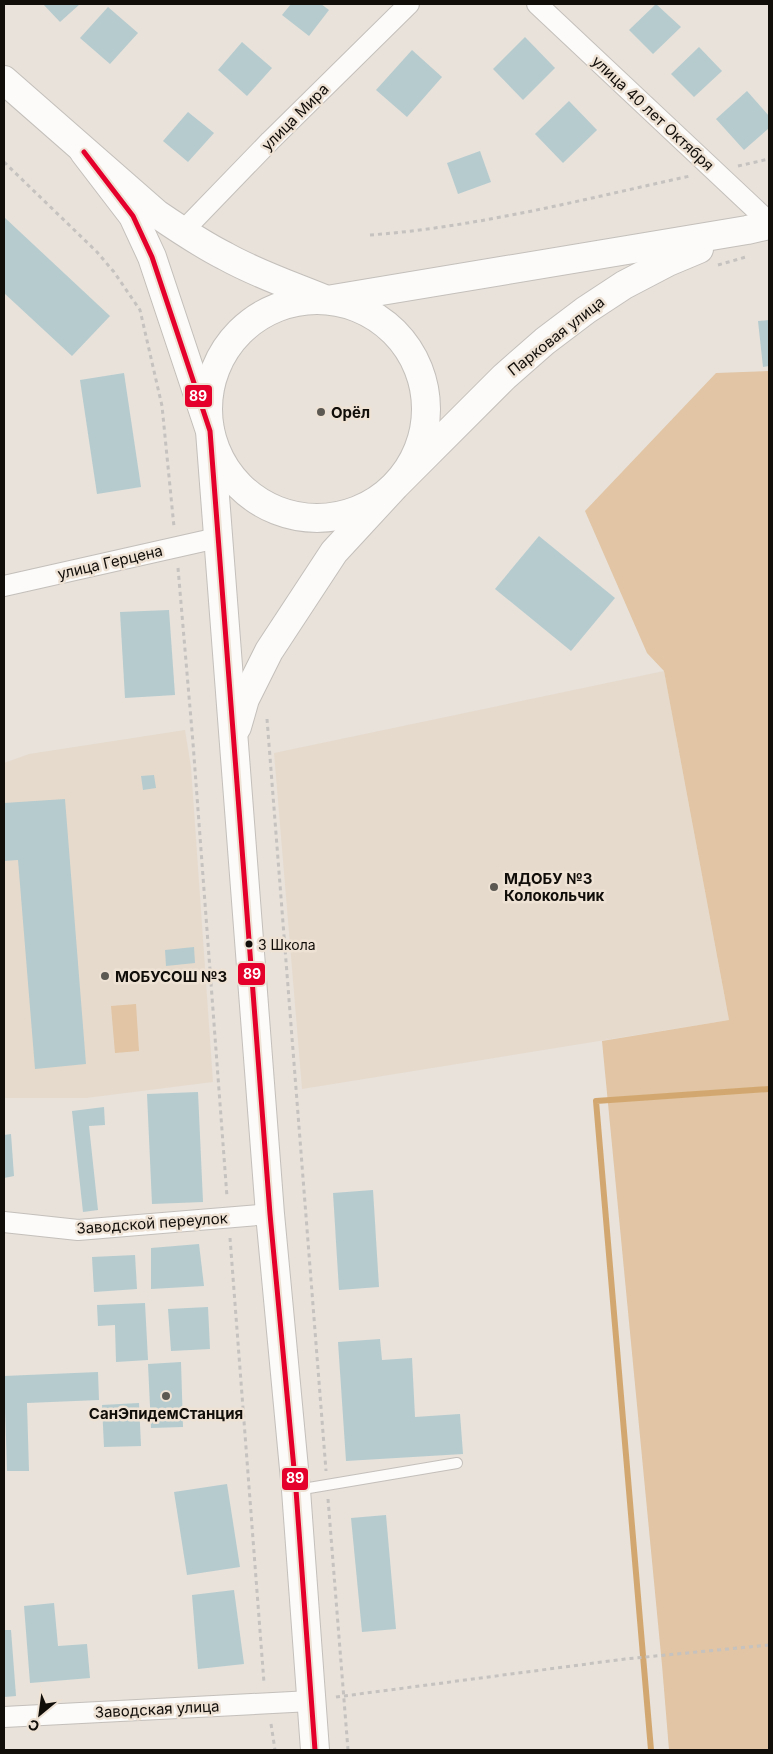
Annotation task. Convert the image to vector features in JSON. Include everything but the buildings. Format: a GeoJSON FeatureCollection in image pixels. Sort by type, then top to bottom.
{"type":"FeatureCollection","features":[{"type":"Feature","properties":{"kind":"main road"},"geometry":{"type":"LineString","coordinates":[[4,80],[156,214],[182,232],[256,272],[327,300],[358,307],[386,324],[408,347],[422,375],[427,407],[423,438],[410,468],[334,552],[268,651],[245,699],[234,739]]}},
{"type":"Feature","properties":{"kind":"main road"},"geometry":{"type":"LineString","coordinates":[[84,152],[133,216],[152,257],[220,460],[238,484],[262,503],[290,515],[320,518],[350,513],[378,500],[395,486]]}},
{"type":"Feature","properties":{"kind":"main road"},"geometry":{"type":"LineString","coordinates":[[315,1750],[296,1490],[270,1214],[217,538],[208,402],[214,373],[226,347],[246,325],[270,310],[298,301],[327,300],[760,233]]}},
{"type":"Feature","properties":{"kind":"main road","name":"Парковая улица"},"geometry":{"type":"LineString","coordinates":[[395,486],[504,378],[545,341],[586,310],[624,285],[668,262],[760,233]]}},
{"type":"Feature","properties":{"kind":"street","name":"улица Мира"},"geometry":{"type":"LineString","coordinates":[[182,232],[270,141],[409,4]]}},
{"type":"Feature","properties":{"kind":"street","name":"улица 40 лет Октября"},"geometry":{"type":"LineString","coordinates":[[538,4],[716,171],[760,233]]}},
{"type":"Feature","properties":{"kind":"street","name":"улица Герцена"},"geometry":{"type":"LineString","coordinates":[[4,586],[217,538]]}},
{"type":"Feature","properties":{"kind":"street","name":"Заводской переулок"},"geometry":{"type":"LineString","coordinates":[[4,1222],[78,1230],[270,1214]]}},
{"type":"Feature","properties":{"kind":"street","name":"Заводская улица"},"geometry":{"type":"LineString","coordinates":[[4,1716],[310,1701]]}},
{"type":"Feature","properties":{"kind":"lane"},"geometry":{"type":"LineString","coordinates":[[296,1490],[457,1463]]}},
{"type":"Feature","properties":{"kind":"path"},"geometry":{"type":"LineString","coordinates":[[370,235],[404,232],[509,215],[769,159]]}},
{"type":"Feature","properties":{"kind":"path"},"geometry":{"type":"LineString","coordinates":[[4,162],[97,252],[114,272],[140,310],[162,406],[192,733],[264,1686],[275,1750]]}},
{"type":"Feature","properties":{"kind":"path"},"geometry":{"type":"LineString","coordinates":[[712,266],[760,233]]}},
{"type":"Feature","properties":{"kind":"path"},"geometry":{"type":"LineString","coordinates":[[269,712],[266,721],[348,1750]]}},
{"type":"Feature","properties":{"kind":"path"},"geometry":{"type":"LineString","coordinates":[[310,1701],[632,1658],[769,1645]]}},
{"type":"Feature","properties":{"kind":"shaded area"},"geometry":{"type":"Polygon","coordinates":[[[769,371],[769,1750],[669,1750],[602,1041],[729,1020],[664,671],[647,653],[585,511],[716,373],[769,371]]]}},
{"type":"Feature","properties":{"kind":"shaded area","name":"МДОБУ №3 Колокольчик"},"geometry":{"type":"Polygon","coordinates":[[[664,671],[729,1020],[302,1089],[274,753],[664,671]]]}},
{"type":"Feature","properties":{"kind":"shaded area","name":"МОБУСОШ №3"},"geometry":{"type":"Polygon","coordinates":[[[185,730],[191,767],[213,1082],[86,1098],[4,1098],[4,763],[29,754],[185,730]]]}},
{"type":"Feature","properties":{"kind":"shaded area"},"geometry":{"type":"Polygon","coordinates":[[[136,1004],[139,1051],[115,1053],[111,1006],[136,1004]]]}},
{"type":"Feature","properties":{"kind":"waterway"},"geometry":{"type":"LineString","coordinates":[[651,1750],[596,1101],[769,1089]]}},
{"type":"Feature","properties":{"kind":"transit line","name":"89"},"geometry":{"type":"LineString","coordinates":[[84,152],[133,216],[152,257],[210,431],[270,1214],[296,1490],[315,1750]]}},
{"type":"Feature","properties":{"kind":"place","name":"Орёл"},"geometry":{"type":"Point","coordinates":[321,412]}},
{"type":"Feature","properties":{"kind":"place","name":"МДОБУ №3 Колокольчик"},"geometry":{"type":"Point","coordinates":[494,887]}},
{"type":"Feature","properties":{"kind":"place","name":"3 Школа"},"geometry":{"type":"Point","coordinates":[249,944]}},
{"type":"Feature","properties":{"kind":"place","name":"МОБУСОШ №3"},"geometry":{"type":"Point","coordinates":[105,976]}},
{"type":"Feature","properties":{"kind":"place","name":"СанЭпидемСтанция"},"geometry":{"type":"Point","coordinates":[166,1396]}}]}
